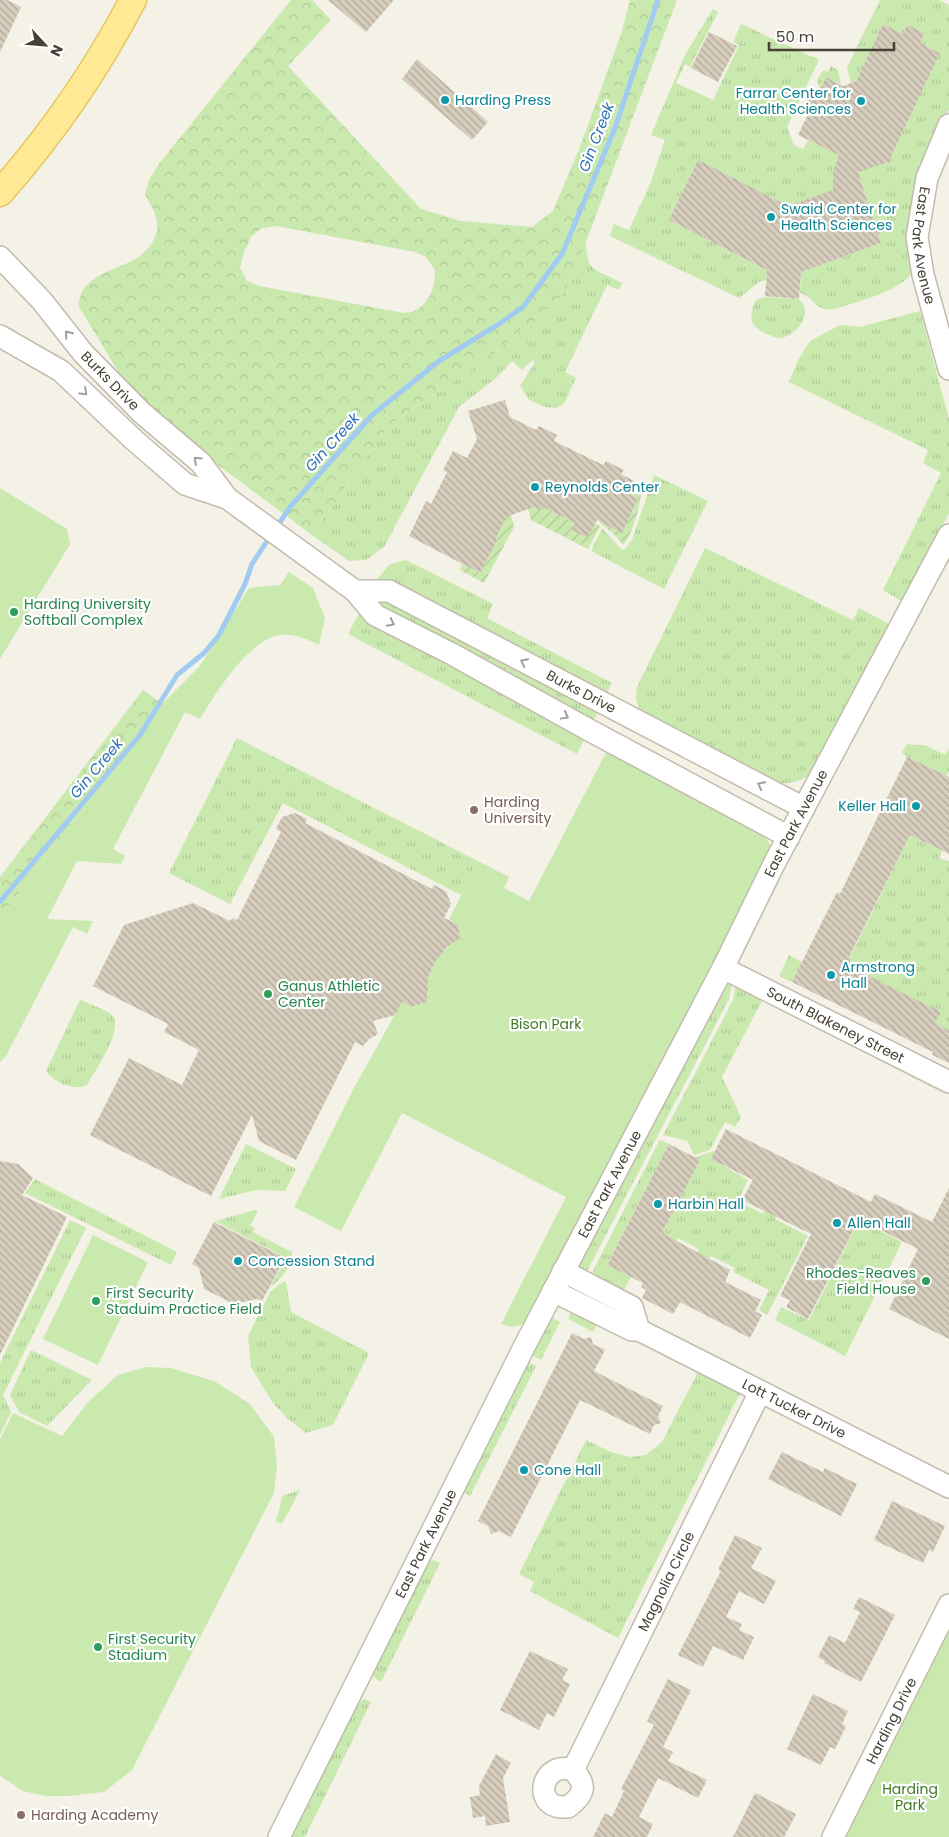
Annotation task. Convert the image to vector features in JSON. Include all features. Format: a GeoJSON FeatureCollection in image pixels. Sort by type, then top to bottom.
{"type":"FeatureCollection","features":[{"type":"Feature","properties":{"kind":"main road"},"geometry":{"type":"LineString","coordinates":[[0,193],[82,88],[120,26],[133,0]]}},
{"type":"Feature","properties":{"kind":"street","name":"East Park Avenue"},"geometry":{"type":"LineString","coordinates":[[949,125],[927,178],[917,237],[923,275],[949,369]]}},
{"type":"Feature","properties":{"kind":"street","name":"Burks Drive"},"geometry":{"type":"LineString","coordinates":[[0,258],[42,301],[90,359],[142,413],[201,463],[227,498],[355,591],[375,615],[452,654],[596,734],[789,837]]}},
{"type":"Feature","properties":{"kind":"street","name":"Burks Drive"},"geometry":{"type":"LineString","coordinates":[[0,336],[61,371],[134,440],[185,484],[227,498]]}},
{"type":"Feature","properties":{"kind":"street","name":"East Park Avenue"},"geometry":{"type":"LineString","coordinates":[[279,1837],[558,1281],[723,968],[804,808],[949,535]]}},
{"type":"Feature","properties":{"kind":"street","name":"Burks Drive"},"geometry":{"type":"LineString","coordinates":[[355,591],[389,591],[804,808]]}},
{"type":"Feature","properties":{"kind":"street","name":"South Blakeney Street"},"geometry":{"type":"LineString","coordinates":[[723,968],[949,1082]]}},
{"type":"Feature","properties":{"kind":"street","name":"Lott Tucker Drive"},"geometry":{"type":"LineString","coordinates":[[558,1281],[632,1330],[637,1326],[760,1392],[949,1487]]}},
{"type":"Feature","properties":{"kind":"street","name":"Magnolia Circle"},"geometry":{"type":"LineString","coordinates":[[572,1770],[760,1392]]}},
{"type":"Feature","properties":{"kind":"street","name":"Harding Drive"},"geometry":{"type":"LineString","coordinates":[[833,1837],[949,1606]]}},
{"type":"Feature","properties":{"kind":"green space"},"geometry":{"type":"Polygon","coordinates":[[[291,0],[312,0],[331,20],[288,66],[421,209],[461,221],[532,227],[553,211],[580,147],[621,34],[630,0],[677,0],[572,279],[558,300],[485,360],[389,425],[312,535],[206,456],[128,388],[78,305],[84,289],[93,280],[130,262],[147,250],[153,241],[157,229],[156,217],[145,195],[149,180],[158,165],[291,0]],[[276,226],[262,228],[251,237],[240,267],[247,281],[259,286],[404,313],[415,311],[421,307],[429,298],[434,281],[435,270],[426,257],[415,252],[276,226]]]}},
{"type":"Feature","properties":{"kind":"green space"},"geometry":{"type":"Polygon","coordinates":[[[880,0],[939,0],[949,5],[949,110],[939,129],[911,274],[905,280],[876,296],[835,309],[819,307],[810,298],[800,293],[801,272],[881,243],[861,181],[788,206],[698,161],[669,220],[767,270],[766,280],[759,282],[739,298],[610,236],[614,224],[629,230],[650,184],[665,140],[651,135],[686,53],[713,9],[718,12],[690,67],[685,64],[676,83],[713,100],[739,45],[733,42],[741,24],[819,60],[787,127],[794,145],[803,149],[808,140],[852,161],[862,170],[892,161],[889,150],[894,148],[940,53],[920,43],[925,33],[907,25],[903,34],[883,24],[856,81],[851,83],[847,67],[880,0]]]}},
{"type":"Feature","properties":{"kind":"green space"},"geometry":{"type":"Polygon","coordinates":[[[831,66],[838,70],[841,84],[826,78],[820,91],[817,80],[823,70],[828,72],[831,66]]]}},
{"type":"Feature","properties":{"kind":"green space"},"geometry":{"type":"Polygon","coordinates":[[[585,242],[589,263],[595,270],[622,283],[619,290],[607,285],[565,372],[576,378],[564,404],[556,408],[545,407],[529,400],[520,386],[535,362],[533,360],[522,370],[512,361],[497,377],[459,407],[384,547],[366,560],[349,561],[312,535],[389,425],[485,360],[558,300],[572,279],[585,242]]]}},
{"type":"Feature","properties":{"kind":"green space"},"geometry":{"type":"Polygon","coordinates":[[[765,297],[798,299],[803,304],[805,310],[802,323],[792,334],[776,338],[761,331],[754,325],[751,316],[756,300],[765,297]]]}},
{"type":"Feature","properties":{"kind":"green space"},"geometry":{"type":"Polygon","coordinates":[[[920,311],[949,419],[949,513],[903,602],[883,590],[941,473],[923,463],[928,450],[789,382],[798,360],[810,341],[840,325],[860,327],[920,311]]]}},
{"type":"Feature","properties":{"kind":"green space"},"geometry":{"type":"Polygon","coordinates":[[[654,475],[708,501],[664,589],[591,551],[602,528],[622,550],[626,548],[632,540],[654,475]]]}},
{"type":"Feature","properties":{"kind":"green space"},"geometry":{"type":"Polygon","coordinates":[[[634,481],[641,489],[640,503],[632,528],[623,545],[616,536],[598,521],[622,532],[638,499],[628,494],[634,481]]]}},
{"type":"Feature","properties":{"kind":"green space","name":"Harding University Softball Complex"},"geometry":{"type":"Polygon","coordinates":[[[0,488],[67,529],[70,544],[0,659],[0,488]]]}},
{"type":"Feature","properties":{"kind":"green space"},"geometry":{"type":"Polygon","coordinates":[[[541,506],[575,523],[572,530],[587,538],[595,523],[600,526],[588,549],[531,520],[528,509],[534,507],[539,510],[541,506]]]}},
{"type":"Feature","properties":{"kind":"green space"},"geometry":{"type":"Polygon","coordinates":[[[511,515],[514,527],[484,583],[460,570],[462,564],[480,573],[498,539],[493,536],[502,520],[504,521],[506,517],[511,515]]]}},
{"type":"Feature","properties":{"kind":"green space"},"geometry":{"type":"Polygon","coordinates":[[[705,548],[853,620],[859,608],[891,625],[813,773],[801,780],[780,783],[648,718],[638,704],[636,696],[637,687],[705,548]]]}},
{"type":"Feature","properties":{"kind":"green space"},"geometry":{"type":"Polygon","coordinates":[[[406,560],[493,604],[487,618],[612,683],[577,754],[348,634],[378,578],[390,564],[406,560]]]}},
{"type":"Feature","properties":{"kind":"green space"},"geometry":{"type":"Polygon","coordinates":[[[289,572],[313,588],[325,618],[319,645],[292,635],[270,638],[246,655],[224,682],[200,719],[185,712],[113,849],[125,856],[121,864],[77,861],[47,919],[93,921],[87,934],[73,927],[6,1056],[0,1062],[0,918],[162,704],[199,667],[249,588],[280,585],[289,572]]]}},
{"type":"Feature","properties":{"kind":"green space"},"geometry":{"type":"Polygon","coordinates":[[[143,690],[162,704],[0,918],[0,877],[143,690]]]}},
{"type":"Feature","properties":{"kind":"green space"},"geometry":{"type":"Polygon","coordinates":[[[237,738],[478,861],[461,895],[283,803],[230,904],[169,873],[237,738]]]}},
{"type":"Feature","properties":{"kind":"green space"},"geometry":{"type":"Polygon","coordinates":[[[907,744],[927,746],[945,755],[949,748],[949,771],[946,776],[907,757],[902,752],[907,744]]]}},
{"type":"Feature","properties":{"kind":"green space","name":"Bison Park"},"geometry":{"type":"Polygon","coordinates":[[[608,749],[762,832],[770,844],[770,856],[528,1320],[515,1327],[501,1324],[566,1197],[402,1113],[341,1231],[294,1207],[355,1086],[402,1002],[411,1007],[427,1002],[427,980],[433,965],[445,950],[461,938],[457,924],[449,920],[478,861],[509,877],[504,888],[529,901],[608,749]]]}},
{"type":"Feature","properties":{"kind":"green space"},"geometry":{"type":"Polygon","coordinates":[[[910,835],[942,851],[939,858],[949,861],[949,1030],[935,1023],[940,1012],[846,965],[910,835]]]}},
{"type":"Feature","properties":{"kind":"green space"},"geometry":{"type":"Polygon","coordinates":[[[789,955],[802,962],[792,982],[779,976],[789,955]]]}},
{"type":"Feature","properties":{"kind":"green space"},"geometry":{"type":"Polygon","coordinates":[[[729,981],[732,983],[729,999],[585,1275],[580,1269],[581,1260],[729,981]]]}},
{"type":"Feature","properties":{"kind":"green space"},"geometry":{"type":"Polygon","coordinates":[[[736,985],[763,999],[722,1077],[741,1117],[735,1127],[725,1122],[710,1150],[694,1155],[687,1141],[663,1135],[733,1000],[736,985]]]}},
{"type":"Feature","properties":{"kind":"green space"},"geometry":{"type":"Polygon","coordinates":[[[80,1000],[112,1015],[115,1021],[115,1029],[102,1060],[87,1085],[71,1087],[54,1079],[46,1071],[80,1000]]]}},
{"type":"Feature","properties":{"kind":"green space"},"geometry":{"type":"Polygon","coordinates":[[[661,1140],[669,1144],[607,1264],[631,1277],[624,1290],[594,1275],[593,1271],[661,1140]]]}},
{"type":"Feature","properties":{"kind":"green space"},"geometry":{"type":"Polygon","coordinates":[[[246,1144],[296,1169],[285,1191],[256,1190],[219,1199],[246,1144]]]}},
{"type":"Feature","properties":{"kind":"green space"},"geometry":{"type":"Polygon","coordinates":[[[713,1151],[718,1154],[715,1161],[748,1180],[738,1201],[763,1214],[773,1196],[783,1202],[775,1219],[808,1236],[767,1315],[759,1310],[769,1290],[733,1272],[735,1268],[711,1256],[704,1269],[692,1262],[699,1249],[678,1238],[670,1254],[656,1246],[696,1166],[686,1161],[713,1151]]]}},
{"type":"Feature","properties":{"kind":"green space"},"geometry":{"type":"Polygon","coordinates":[[[35,1179],[177,1252],[171,1265],[25,1193],[35,1179]]]}},
{"type":"Feature","properties":{"kind":"green space"},"geometry":{"type":"Polygon","coordinates":[[[255,1210],[258,1212],[250,1226],[255,1228],[253,1232],[292,1252],[291,1262],[288,1267],[270,1288],[286,1258],[215,1221],[255,1210]]]}},
{"type":"Feature","properties":{"kind":"green space"},"geometry":{"type":"Polygon","coordinates":[[[70,1220],[86,1228],[3,1395],[11,1412],[0,1435],[0,1363],[70,1220]]]}},
{"type":"Feature","properties":{"kind":"green space"},"geometry":{"type":"Polygon","coordinates":[[[859,1220],[902,1242],[845,1356],[775,1320],[781,1307],[809,1320],[859,1220]]]}},
{"type":"Feature","properties":{"kind":"green space","name":"First Security Staduim Practice Field"},"geometry":{"type":"Polygon","coordinates":[[[93,1235],[148,1262],[98,1365],[43,1339],[93,1235]]]}},
{"type":"Feature","properties":{"kind":"green space"},"geometry":{"type":"Polygon","coordinates":[[[284,1281],[286,1282],[291,1312],[369,1353],[333,1425],[306,1433],[288,1419],[273,1403],[251,1367],[248,1336],[270,1292],[284,1281]]]}},
{"type":"Feature","properties":{"kind":"green space"},"geometry":{"type":"Polygon","coordinates":[[[573,1307],[599,1320],[593,1332],[568,1319],[573,1307]]]}},
{"type":"Feature","properties":{"kind":"green space"},"geometry":{"type":"Polygon","coordinates":[[[550,1317],[560,1322],[541,1360],[531,1355],[550,1317]]]}},
{"type":"Feature","properties":{"kind":"green space"},"geometry":{"type":"Polygon","coordinates":[[[31,1350],[92,1380],[47,1426],[19,1412],[10,1395],[31,1350]]]}},
{"type":"Feature","properties":{"kind":"green space"},"geometry":{"type":"Polygon","coordinates":[[[528,1362],[536,1366],[470,1496],[461,1491],[528,1362]]]}},
{"type":"Feature","properties":{"kind":"green space","name":"First Security Stadium"},"geometry":{"type":"Polygon","coordinates":[[[146,1367],[170,1368],[214,1381],[250,1404],[274,1437],[277,1465],[274,1493],[132,1770],[104,1792],[68,1796],[45,1796],[23,1791],[0,1776],[0,1439],[13,1413],[62,1436],[88,1402],[118,1375],[146,1367]]]}},
{"type":"Feature","properties":{"kind":"green space"},"geometry":{"type":"Polygon","coordinates":[[[700,1368],[742,1389],[618,1638],[530,1591],[534,1582],[519,1574],[586,1440],[611,1452],[630,1457],[646,1455],[662,1442],[700,1368]]]}},
{"type":"Feature","properties":{"kind":"green space"},"geometry":{"type":"Polygon","coordinates":[[[300,1490],[282,1524],[275,1521],[282,1496],[300,1490]]]}},
{"type":"Feature","properties":{"kind":"green space"},"geometry":{"type":"Polygon","coordinates":[[[433,1560],[440,1563],[381,1682],[374,1677],[373,1670],[426,1564],[433,1560]]]}},
{"type":"Feature","properties":{"kind":"green space","name":"Harding Park"},"geometry":{"type":"Polygon","coordinates":[[[949,1628],[949,1837],[846,1837],[949,1628]]]}},
{"type":"Feature","properties":{"kind":"green space"},"geometry":{"type":"Polygon","coordinates":[[[364,1699],[371,1702],[305,1837],[289,1837],[356,1704],[364,1699]]]}},
{"type":"Feature","properties":{"kind":"building"},"geometry":{"type":"Polygon","coordinates":[[[0,0],[7,0],[21,7],[0,52],[0,0]]]}},
{"type":"Feature","properties":{"kind":"building"},"geometry":{"type":"Polygon","coordinates":[[[328,0],[394,0],[366,32],[328,0]]]}},
{"type":"Feature","properties":{"kind":"building"},"geometry":{"type":"Polygon","coordinates":[[[883,24],[903,34],[907,25],[925,33],[920,43],[940,53],[891,156],[892,161],[858,172],[881,243],[801,272],[799,299],[765,296],[767,270],[669,220],[698,160],[788,206],[833,190],[833,172],[839,155],[798,135],[808,114],[802,111],[812,89],[819,92],[826,77],[843,86],[856,81],[883,24]]]}},
{"type":"Feature","properties":{"kind":"building"},"geometry":{"type":"Polygon","coordinates":[[[709,32],[737,46],[718,82],[691,68],[709,32]]]}},
{"type":"Feature","properties":{"kind":"building","name":"Harding Press"},"geometry":{"type":"Polygon","coordinates":[[[417,59],[488,122],[472,140],[402,79],[417,59]]]}},
{"type":"Feature","properties":{"kind":"building","name":"Reynolds Center"},"geometry":{"type":"Polygon","coordinates":[[[505,400],[510,417],[536,430],[539,426],[557,435],[554,441],[603,465],[606,461],[624,470],[621,474],[634,481],[628,494],[638,499],[622,533],[597,520],[587,538],[572,530],[575,523],[541,506],[539,510],[534,507],[506,517],[496,538],[498,539],[480,573],[409,536],[426,501],[431,504],[447,472],[443,470],[453,451],[467,458],[477,439],[468,411],[505,400]]]}},
{"type":"Feature","properties":{"kind":"building"},"geometry":{"type":"Polygon","coordinates":[[[907,757],[949,777],[949,854],[910,835],[849,957],[853,968],[941,1012],[935,1023],[949,1030],[949,1063],[932,1055],[933,1052],[792,982],[837,892],[840,894],[907,757]]]}},
{"type":"Feature","properties":{"kind":"building","name":"Ganus Athletic Center"},"geometry":{"type":"Polygon","coordinates":[[[295,813],[307,819],[305,823],[432,889],[434,885],[446,891],[451,904],[444,918],[457,924],[461,938],[446,948],[435,962],[428,977],[427,1002],[411,1007],[402,1002],[395,1015],[373,1021],[378,1034],[369,1039],[363,1046],[355,1042],[296,1160],[259,1141],[252,1115],[211,1196],[90,1135],[129,1058],[182,1085],[199,1050],[164,1032],[168,1024],[93,986],[124,925],[193,903],[230,921],[232,918],[237,920],[281,832],[276,829],[282,817],[295,813]]]}},
{"type":"Feature","properties":{"kind":"building"},"geometry":{"type":"Polygon","coordinates":[[[726,1129],[871,1202],[875,1194],[932,1222],[949,1188],[949,1339],[889,1309],[918,1249],[859,1219],[808,1319],[786,1307],[790,1300],[780,1296],[811,1234],[742,1200],[753,1180],[711,1159],[726,1129]]]}},
{"type":"Feature","properties":{"kind":"building","name":"Harbin Hall"},"geometry":{"type":"Polygon","coordinates":[[[669,1144],[700,1160],[662,1233],[730,1270],[725,1282],[761,1300],[755,1311],[762,1315],[750,1338],[680,1302],[673,1314],[642,1298],[646,1290],[641,1287],[643,1283],[607,1265],[669,1144]]]}},
{"type":"Feature","properties":{"kind":"building"},"geometry":{"type":"Polygon","coordinates":[[[0,1161],[18,1164],[33,1178],[22,1195],[67,1217],[0,1355],[0,1161]]]}},
{"type":"Feature","properties":{"kind":"building","name":"Concession Stand"},"geometry":{"type":"Polygon","coordinates":[[[214,1222],[285,1258],[262,1301],[257,1299],[234,1304],[204,1289],[199,1268],[192,1264],[214,1222]]]}},
{"type":"Feature","properties":{"kind":"building","name":"Cone Hall"},"geometry":{"type":"Polygon","coordinates":[[[572,1333],[584,1339],[591,1337],[593,1344],[605,1350],[594,1371],[663,1406],[658,1416],[661,1423],[654,1425],[650,1434],[580,1400],[511,1537],[499,1531],[491,1534],[488,1526],[478,1521],[572,1333]]]}},
{"type":"Feature","properties":{"kind":"building"},"geometry":{"type":"Polygon","coordinates":[[[782,1452],[823,1472],[825,1468],[857,1484],[841,1516],[768,1479],[782,1452]]]}},
{"type":"Feature","properties":{"kind":"building"},"geometry":{"type":"Polygon","coordinates":[[[892,1501],[945,1526],[933,1552],[929,1550],[923,1563],[874,1540],[892,1501]]]}},
{"type":"Feature","properties":{"kind":"building"},"geometry":{"type":"Polygon","coordinates":[[[735,1535],[762,1548],[751,1568],[776,1581],[764,1604],[739,1591],[726,1617],[742,1624],[739,1630],[754,1637],[743,1660],[713,1646],[703,1667],[678,1655],[721,1571],[718,1570],[735,1535]]]}},
{"type":"Feature","properties":{"kind":"building"},"geometry":{"type":"Polygon","coordinates":[[[859,1597],[895,1615],[861,1682],[824,1663],[825,1661],[818,1657],[829,1635],[845,1643],[860,1612],[853,1609],[859,1597]]]}},
{"type":"Feature","properties":{"kind":"building"},"geometry":{"type":"Polygon","coordinates":[[[530,1651],[568,1669],[562,1680],[570,1684],[554,1717],[547,1713],[539,1730],[500,1710],[530,1651]]]}},
{"type":"Feature","properties":{"kind":"building"},"geometry":{"type":"Polygon","coordinates":[[[668,1679],[691,1690],[663,1747],[673,1752],[668,1761],[707,1780],[698,1798],[658,1778],[639,1817],[653,1824],[647,1837],[593,1837],[605,1813],[612,1817],[624,1791],[621,1789],[654,1725],[647,1721],[668,1679]]]}},
{"type":"Feature","properties":{"kind":"building"},"geometry":{"type":"Polygon","coordinates":[[[813,1694],[848,1711],[842,1724],[846,1726],[835,1749],[830,1747],[821,1765],[787,1749],[813,1694]]]}},
{"type":"Feature","properties":{"kind":"building"},"geometry":{"type":"Polygon","coordinates":[[[496,1754],[511,1763],[503,1778],[510,1822],[486,1826],[485,1816],[473,1818],[470,1797],[480,1795],[479,1786],[496,1754]]]}},
{"type":"Feature","properties":{"kind":"building"},"geometry":{"type":"Polygon","coordinates":[[[755,1793],[796,1814],[784,1837],[733,1837],[755,1793]]]}},
{"type":"Feature","properties":{"kind":"waterway","name":"Gin Creek"},"geometry":{"type":"LineString","coordinates":[[276,528],[290,507],[372,415],[439,361],[523,307],[562,254],[615,128],[658,0]]}},
{"type":"Feature","properties":{"kind":"waterway","name":"Gin Creek"},"geometry":{"type":"LineString","coordinates":[[0,902],[140,735],[177,675],[204,653],[219,635],[245,584],[252,564],[271,535]]}},
{"type":"Feature","properties":{"kind":"place","name":"Harding Press"},"geometry":{"type":"Point","coordinates":[445,100]}},
{"type":"Feature","properties":{"kind":"place","name":"Farrar Center for Health Sciences"},"geometry":{"type":"Point","coordinates":[861,101]}},
{"type":"Feature","properties":{"kind":"place","name":"Swaid Center for Health Sciences"},"geometry":{"type":"Point","coordinates":[771,217]}},
{"type":"Feature","properties":{"kind":"place","name":"Reynolds Center"},"geometry":{"type":"Point","coordinates":[535,487]}},
{"type":"Feature","properties":{"kind":"place","name":"Harding University Softball Complex"},"geometry":{"type":"Point","coordinates":[14,612]}},
{"type":"Feature","properties":{"kind":"place","name":"Keller Hall"},"geometry":{"type":"Point","coordinates":[916,806]}},
{"type":"Feature","properties":{"kind":"place","name":"Harding University"},"geometry":{"type":"Point","coordinates":[474,810]}},
{"type":"Feature","properties":{"kind":"place","name":"Armstrong Hall"},"geometry":{"type":"Point","coordinates":[831,975]}},
{"type":"Feature","properties":{"kind":"place","name":"Ganus Athletic Center"},"geometry":{"type":"Point","coordinates":[268,994]}},
{"type":"Feature","properties":{"kind":"place","name":"Harbin Hall"},"geometry":{"type":"Point","coordinates":[658,1204]}},
{"type":"Feature","properties":{"kind":"place","name":"Allen Hall"},"geometry":{"type":"Point","coordinates":[837,1223]}},
{"type":"Feature","properties":{"kind":"place","name":"Concession Stand"},"geometry":{"type":"Point","coordinates":[238,1261]}},
{"type":"Feature","properties":{"kind":"place","name":"Rhodes-Reaves Field House"},"geometry":{"type":"Point","coordinates":[926,1281]}},
{"type":"Feature","properties":{"kind":"place","name":"First Security Staduim Practice Field"},"geometry":{"type":"Point","coordinates":[96,1301]}},
{"type":"Feature","properties":{"kind":"place","name":"Cone Hall"},"geometry":{"type":"Point","coordinates":[524,1470]}},
{"type":"Feature","properties":{"kind":"place","name":"First Security Stadium"},"geometry":{"type":"Point","coordinates":[98,1647]}},
{"type":"Feature","properties":{"kind":"place","name":"Harding Academy"},"geometry":{"type":"Point","coordinates":[21,1815]}}]}
